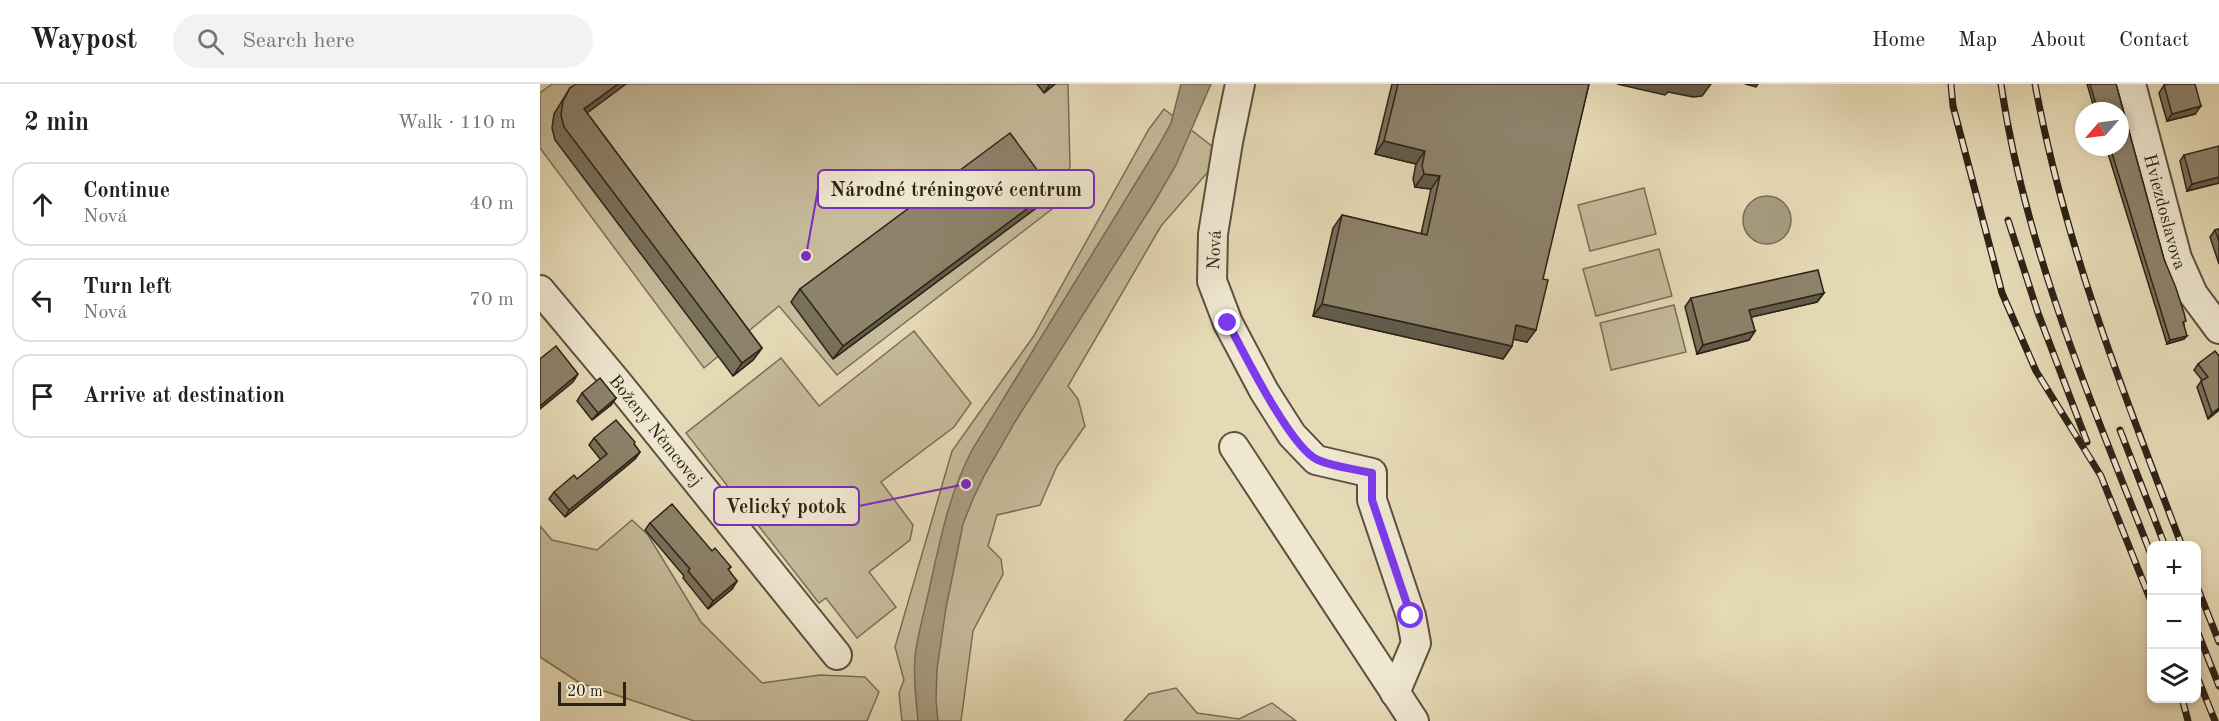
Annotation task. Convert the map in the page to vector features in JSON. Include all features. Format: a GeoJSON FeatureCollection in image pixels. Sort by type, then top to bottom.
{"type":"FeatureCollection","features":[{"type":"Feature","properties":{"kind":"street","name":"Nová"},"geometry":{"type":"LineString","coordinates":[[1240,84],[1213,234],[1212,281],[1228,323],[1264,391],[1292,435],[1316,460],[1372,473],[1372,500],[1411,616],[1416,643],[1395,693]]}},
{"type":"Feature","properties":{"kind":"street","name":"Hviezdoslavova"},"geometry":{"type":"LineString","coordinates":[[2131,84],[2177,258],[2193,294],[2219,329]]}},
{"type":"Feature","properties":{"kind":"street","name":"Boženy Němcovej"},"geometry":{"type":"LineString","coordinates":[[540,290],[617,382],[837,656]]}},
{"type":"Feature","properties":{"kind":"street"},"geometry":{"type":"LineString","coordinates":[[1234,447],[1414,721]]}},
{"type":"Feature","properties":{"kind":"shaded area"},"geometry":{"type":"Polygon","coordinates":[[[552,84],[1068,84],[1070,167],[1056,206],[837,375],[779,306],[704,368],[540,148],[540,93],[552,84]]]}},
{"type":"Feature","properties":{"kind":"shaded area"},"geometry":{"type":"Polygon","coordinates":[[[1181,84],[1211,84],[1176,165],[1015,422],[973,499],[963,524],[946,608],[937,669],[938,721],[918,721],[914,673],[916,647],[943,530],[957,483],[972,450],[1159,145],[1171,123],[1181,84]]]}},
{"type":"Feature","properties":{"kind":"shaded area"},"geometry":{"type":"Polygon","coordinates":[[[1164,109],[1213,147],[1214,165],[1161,226],[1068,386],[1078,399],[1085,426],[1057,466],[1040,505],[997,515],[988,546],[1001,559],[1003,574],[973,631],[961,721],[902,721],[899,693],[904,680],[895,647],[952,451],[1033,337],[1149,129],[1164,109]]]}},
{"type":"Feature","properties":{"kind":"shaded area"},"geometry":{"type":"Polygon","coordinates":[[[1644,188],[1656,234],[1590,251],[1578,205],[1644,188]]]}},
{"type":"Feature","properties":{"kind":"shaded area"},"geometry":{"type":"Polygon","coordinates":[[[1767,196],[1784,203],[1791,220],[1784,237],[1767,244],[1750,237],[1743,220],[1750,203],[1767,196]]]}},
{"type":"Feature","properties":{"kind":"shaded area"},"geometry":{"type":"Polygon","coordinates":[[[1659,249],[1672,296],[1596,316],[1583,269],[1659,249]]]}},
{"type":"Feature","properties":{"kind":"shaded area"},"geometry":{"type":"Polygon","coordinates":[[[1674,305],[1686,352],[1611,370],[1600,323],[1674,305]]]}},
{"type":"Feature","properties":{"kind":"shaded area"},"geometry":{"type":"Polygon","coordinates":[[[914,331],[971,403],[954,427],[881,482],[913,525],[910,540],[869,572],[896,607],[857,638],[826,598],[819,603],[686,433],[781,358],[819,406],[914,331]]]}},
{"type":"Feature","properties":{"kind":"shaded area"},"geometry":{"type":"Polygon","coordinates":[[[632,520],[648,535],[701,622],[762,683],[820,675],[865,677],[879,692],[867,721],[694,721],[580,683],[540,657],[540,526],[552,540],[597,550],[632,520]]]}},
{"type":"Feature","properties":{"kind":"shaded area"},"geometry":{"type":"Polygon","coordinates":[[[1176,688],[1197,713],[1239,719],[1272,703],[1296,721],[1124,721],[1149,694],[1176,688]]]}},
{"type":"Feature","properties":{"kind":"building"},"geometry":{"type":"Polygon","coordinates":[[[576,84],[618,84],[584,109],[762,348],[742,363],[564,127],[561,115],[563,101],[570,88],[576,84]]]}},
{"type":"Feature","properties":{"kind":"building"},"geometry":{"type":"Polygon","coordinates":[[[1398,84],[1589,84],[1543,279],[1548,280],[1536,330],[1516,325],[1512,346],[1322,304],[1342,215],[1427,235],[1440,176],[1424,174],[1422,166],[1425,151],[1384,141],[1398,84]]]}},
{"type":"Feature","properties":{"kind":"building"},"geometry":{"type":"Polygon","coordinates":[[[2090,84],[2116,84],[2121,102],[2095,102],[2090,84]]]}},
{"type":"Feature","properties":{"kind":"building"},"geometry":{"type":"Polygon","coordinates":[[[2195,84],[2201,106],[2172,114],[2164,85],[2195,84]]]}},
{"type":"Feature","properties":{"kind":"building"},"geometry":{"type":"Polygon","coordinates":[[[2129,131],[2164,259],[2186,321],[2183,322],[2187,336],[2170,340],[2113,156],[2129,156],[2129,131]]]}},
{"type":"Feature","properties":{"kind":"building"},"geometry":{"type":"Polygon","coordinates":[[[1010,133],[1052,190],[843,346],[800,289],[1010,133]]]}},
{"type":"Feature","properties":{"kind":"building"},"geometry":{"type":"Polygon","coordinates":[[[2219,146],[2219,177],[2192,184],[2184,155],[2219,146]]]}},
{"type":"Feature","properties":{"kind":"building"},"geometry":{"type":"Polygon","coordinates":[[[2219,229],[2219,241],[2215,230],[2219,229]]]}},
{"type":"Feature","properties":{"kind":"building"},"geometry":{"type":"Polygon","coordinates":[[[1818,270],[1824,293],[1749,310],[1755,331],[1703,345],[1691,298],[1818,270]]]}},
{"type":"Feature","properties":{"kind":"building"},"geometry":{"type":"Polygon","coordinates":[[[556,346],[578,374],[540,406],[540,359],[556,346]]]}},
{"type":"Feature","properties":{"kind":"building"},"geometry":{"type":"Polygon","coordinates":[[[2215,351],[2219,356],[2219,408],[2212,413],[2201,381],[2208,377],[2198,364],[2215,351]]]}},
{"type":"Feature","properties":{"kind":"building"},"geometry":{"type":"Polygon","coordinates":[[[600,378],[616,398],[598,413],[582,393],[600,378]]]}},
{"type":"Feature","properties":{"kind":"building"},"geometry":{"type":"Polygon","coordinates":[[[616,420],[635,442],[640,452],[569,510],[554,492],[574,475],[577,479],[607,454],[594,438],[616,420]]]}},
{"type":"Feature","properties":{"kind":"building"},"geometry":{"type":"Polygon","coordinates":[[[672,504],[712,551],[715,548],[731,567],[728,569],[737,581],[713,601],[688,571],[690,569],[650,523],[672,504]]]}},
{"type":"Feature","properties":{"kind":"railway"},"geometry":{"type":"LineString","coordinates":[[1951,84],[1953,106],[2002,293],[2036,371],[2101,476],[2148,595]]}},
{"type":"Feature","properties":{"kind":"railway"},"geometry":{"type":"LineString","coordinates":[[2001,84],[2026,206],[2044,266],[2084,383],[2147,544]]}},
{"type":"Feature","properties":{"kind":"railway"},"geometry":{"type":"LineString","coordinates":[[2035,84],[2062,203],[2079,261],[2117,375],[2180,541]]}},
{"type":"Feature","properties":{"kind":"railway"},"geometry":{"type":"LineString","coordinates":[[2008,220],[2038,313],[2087,442]]}},
{"type":"Feature","properties":{"kind":"railway"},"geometry":{"type":"LineString","coordinates":[[2120,430],[2163,541]]}},
{"type":"Feature","properties":{"kind":"railway"},"geometry":{"type":"LineString","coordinates":[[2200,595],[2219,642]]}},
{"type":"Feature","properties":{"kind":"railway"},"geometry":{"type":"LineString","coordinates":[[2201,641],[2219,686]]}},
{"type":"Feature","properties":{"kind":"railway"},"geometry":{"type":"LineString","coordinates":[[2201,686],[2215,721]]}},
{"type":"Feature","properties":{"kind":"railway"},"geometry":{"type":"LineString","coordinates":[[2183,703],[2188,721]]}},
{"type":"Feature","properties":{"kind":"place","name":"Národné tréningové centrum"},"geometry":{"type":"Point","coordinates":[806,256]}},
{"type":"Feature","properties":{"kind":"place","name":"Velický potok"},"geometry":{"type":"Point","coordinates":[966,484]}},
{"type":"Feature","properties":{"kind":"route"},"geometry":{"type":"LineString","coordinates":[[1228,323],[1264,391],[1292,435],[1316,460],[1372,473],[1372,500],[1411,616]]}}]}
